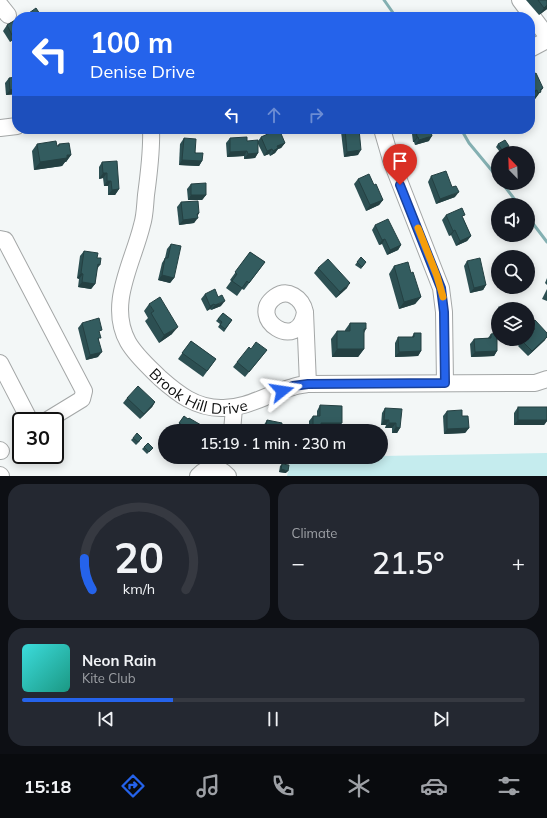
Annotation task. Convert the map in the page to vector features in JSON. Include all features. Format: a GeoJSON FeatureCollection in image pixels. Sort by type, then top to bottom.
{"type":"FeatureCollection","features":[{"type":"Feature","properties":{"kind":"street"},"geometry":{"type":"LineString","coordinates":[[520,0],[529,12]]}},
{"type":"Feature","properties":{"kind":"street"},"geometry":{"type":"LineString","coordinates":[[535,20],[547,36]]}},
{"type":"Feature","properties":{"kind":"street"},"geometry":{"type":"LineString","coordinates":[[535,46],[547,40]]}},
{"type":"Feature","properties":{"kind":"street"},"geometry":{"type":"LineString","coordinates":[[0,128],[12,127]]}},
{"type":"Feature","properties":{"kind":"street","name":"Brook Hill Drive"},"geometry":{"type":"LineString","coordinates":[[152,134],[151,157],[143,223],[121,294],[119,306],[120,319],[128,342],[144,362],[175,392],[183,397],[211,407],[234,408],[293,386],[308,384],[535,383],[547,379]]}},
{"type":"Feature","properties":{"kind":"street"},"geometry":{"type":"LineString","coordinates":[[383,134],[391,160],[441,288],[444,312],[445,383]]}},
{"type":"Feature","properties":{"kind":"street"},"geometry":{"type":"LineString","coordinates":[[0,239],[6,240],[84,391],[82,399],[61,412]]}},
{"type":"Feature","properties":{"kind":"street"},"geometry":{"type":"LineString","coordinates":[[307,352],[296,337],[292,334],[277,330],[269,321],[267,310],[272,299],[283,294],[289,294],[295,296],[304,305],[305,312],[307,352],[308,384]]}},
{"type":"Feature","properties":{"kind":"street"},"geometry":{"type":"LineString","coordinates":[[283,331],[296,329],[301,324],[305,312]]}},
{"type":"Feature","properties":{"kind":"street"},"geometry":{"type":"LineString","coordinates":[[0,363],[25,412]]}},
{"type":"Feature","properties":{"kind":"street"},"geometry":{"type":"LineString","coordinates":[[233,424],[234,408]]}},
{"type":"Feature","properties":{"kind":"street"},"geometry":{"type":"LineString","coordinates":[[198,476],[210,468],[226,468]]}},
{"type":"Feature","properties":{"kind":"shaded area"},"geometry":{"type":"Polygon","coordinates":[[[547,453],[547,476],[287,476],[290,464],[388,464],[388,456],[547,453]]]}},
{"type":"Feature","properties":{"kind":"building"},"geometry":{"type":"Polygon","coordinates":[[[538,0],[547,0],[547,5],[544,8],[538,0]]]}},
{"type":"Feature","properties":{"kind":"building"},"geometry":{"type":"Polygon","coordinates":[[[36,8],[39,12],[30,12],[36,8]]]}},
{"type":"Feature","properties":{"kind":"building"},"geometry":{"type":"Polygon","coordinates":[[[12,22],[12,35],[7,25],[12,22]]]}},
{"type":"Feature","properties":{"kind":"building"},"geometry":{"type":"Polygon","coordinates":[[[535,74],[543,88],[540,90],[541,92],[538,93],[537,90],[535,91],[535,74]]]}},
{"type":"Feature","properties":{"kind":"building"},"geometry":{"type":"Polygon","coordinates":[[[9,78],[12,78],[12,90],[10,90],[9,78]]]}},
{"type":"Feature","properties":{"kind":"building"},"geometry":{"type":"Polygon","coordinates":[[[268,134],[281,134],[285,143],[277,146],[278,148],[273,151],[272,149],[267,151],[261,137],[268,134]]]}},
{"type":"Feature","properties":{"kind":"building"},"geometry":{"type":"Polygon","coordinates":[[[345,134],[359,134],[361,150],[347,152],[345,134]]]}},
{"type":"Feature","properties":{"kind":"building"},"geometry":{"type":"Polygon","coordinates":[[[417,134],[432,134],[432,136],[419,140],[417,134]]]}},
{"type":"Feature","properties":{"kind":"building"},"geometry":{"type":"Polygon","coordinates":[[[247,137],[247,141],[258,140],[258,153],[248,154],[247,151],[230,152],[230,138],[247,137]]]}},
{"type":"Feature","properties":{"kind":"building"},"geometry":{"type":"Polygon","coordinates":[[[184,138],[196,139],[195,153],[203,153],[202,161],[182,160],[184,138]]]}},
{"type":"Feature","properties":{"kind":"building"},"geometry":{"type":"Polygon","coordinates":[[[505,140],[509,146],[499,146],[498,144],[505,140]]]}},
{"type":"Feature","properties":{"kind":"building"},"geometry":{"type":"Polygon","coordinates":[[[56,141],[57,146],[59,146],[59,144],[69,143],[71,155],[67,155],[67,158],[40,162],[37,144],[56,141]]]}},
{"type":"Feature","properties":{"kind":"building"},"geometry":{"type":"Polygon","coordinates":[[[117,161],[119,189],[112,190],[111,181],[107,181],[107,173],[103,173],[102,162],[117,161]]]}},
{"type":"Feature","properties":{"kind":"building"},"geometry":{"type":"Polygon","coordinates":[[[446,171],[452,187],[456,186],[459,192],[440,199],[431,176],[446,171]]]}},
{"type":"Feature","properties":{"kind":"building"},"geometry":{"type":"Polygon","coordinates":[[[369,174],[374,185],[376,184],[383,200],[370,205],[358,179],[369,174]]]}},
{"type":"Feature","properties":{"kind":"building"},"geometry":{"type":"Polygon","coordinates":[[[206,183],[206,195],[191,195],[191,184],[206,183]]]}},
{"type":"Feature","properties":{"kind":"building"},"geometry":{"type":"Polygon","coordinates":[[[198,201],[198,218],[183,220],[181,202],[198,201]]]}},
{"type":"Feature","properties":{"kind":"building"},"geometry":{"type":"Polygon","coordinates":[[[462,208],[465,215],[462,216],[471,236],[460,241],[455,230],[453,231],[446,215],[462,208]]]}},
{"type":"Feature","properties":{"kind":"building"},"geometry":{"type":"Polygon","coordinates":[[[388,219],[401,245],[390,250],[385,239],[382,240],[375,225],[388,219]]]}},
{"type":"Feature","properties":{"kind":"building"},"geometry":{"type":"Polygon","coordinates":[[[171,244],[181,246],[174,278],[162,275],[165,258],[168,258],[171,244]]]}},
{"type":"Feature","properties":{"kind":"building"},"geometry":{"type":"Polygon","coordinates":[[[84,251],[98,253],[97,258],[101,258],[100,265],[98,264],[95,284],[82,282],[83,274],[81,273],[84,251]]]}},
{"type":"Feature","properties":{"kind":"building"},"geometry":{"type":"Polygon","coordinates":[[[250,252],[265,262],[249,283],[247,281],[242,288],[232,281],[237,274],[235,272],[250,252]]]}},
{"type":"Feature","properties":{"kind":"building"},"geometry":{"type":"Polygon","coordinates":[[[361,257],[366,262],[362,267],[357,262],[361,257]]]}},
{"type":"Feature","properties":{"kind":"building"},"geometry":{"type":"Polygon","coordinates":[[[480,258],[486,285],[474,288],[467,261],[480,258]]]}},
{"type":"Feature","properties":{"kind":"building"},"geometry":{"type":"Polygon","coordinates":[[[328,259],[350,283],[340,292],[318,268],[328,259]]]}},
{"type":"Feature","properties":{"kind":"building"},"geometry":{"type":"Polygon","coordinates":[[[408,262],[411,273],[413,272],[421,297],[404,302],[394,266],[408,262]]]}},
{"type":"Feature","properties":{"kind":"building"},"geometry":{"type":"Polygon","coordinates":[[[215,289],[218,297],[222,295],[225,301],[210,306],[205,294],[215,289]]]}},
{"type":"Feature","properties":{"kind":"building"},"geometry":{"type":"Polygon","coordinates":[[[160,297],[178,327],[164,335],[151,313],[154,311],[149,304],[160,297]]]}},
{"type":"Feature","properties":{"kind":"building"},"geometry":{"type":"Polygon","coordinates":[[[223,313],[232,320],[225,329],[220,325],[222,322],[218,319],[223,313]]]}},
{"type":"Feature","properties":{"kind":"building"},"geometry":{"type":"Polygon","coordinates":[[[99,318],[102,330],[99,331],[101,338],[98,338],[102,352],[90,355],[82,323],[99,318]]]}},
{"type":"Feature","properties":{"kind":"building"},"geometry":{"type":"Polygon","coordinates":[[[535,320],[547,333],[547,337],[532,351],[527,346],[535,346],[535,320]]]}},
{"type":"Feature","properties":{"kind":"building"},"geometry":{"type":"Polygon","coordinates":[[[350,323],[366,323],[366,329],[364,329],[364,349],[337,349],[337,331],[350,331],[350,323]]]}},
{"type":"Feature","properties":{"kind":"building"},"geometry":{"type":"Polygon","coordinates":[[[414,333],[421,333],[421,351],[399,352],[398,337],[414,337],[414,333]]]}},
{"type":"Feature","properties":{"kind":"building"},"geometry":{"type":"Polygon","coordinates":[[[491,338],[491,346],[497,346],[497,351],[475,352],[474,339],[491,338]]]}},
{"type":"Feature","properties":{"kind":"building"},"geometry":{"type":"Polygon","coordinates":[[[191,341],[216,359],[207,371],[182,353],[191,341]]]}},
{"type":"Feature","properties":{"kind":"building"},"geometry":{"type":"Polygon","coordinates":[[[256,342],[267,350],[249,372],[237,362],[249,347],[251,349],[256,342]]]}},
{"type":"Feature","properties":{"kind":"building"},"geometry":{"type":"Polygon","coordinates":[[[138,386],[155,402],[144,414],[127,398],[138,386]]]}},
{"type":"Feature","properties":{"kind":"building"},"geometry":{"type":"Polygon","coordinates":[[[320,405],[342,406],[342,423],[313,424],[313,416],[320,416],[320,405]]]}},
{"type":"Feature","properties":{"kind":"building"},"geometry":{"type":"Polygon","coordinates":[[[518,407],[547,407],[547,420],[518,420],[518,407]]]}},
{"type":"Feature","properties":{"kind":"building"},"geometry":{"type":"Polygon","coordinates":[[[385,408],[402,409],[400,428],[396,427],[396,423],[389,423],[389,420],[384,420],[385,408]]]}},
{"type":"Feature","properties":{"kind":"building"},"geometry":{"type":"Polygon","coordinates":[[[462,410],[462,416],[468,416],[469,428],[447,429],[447,411],[462,410]]]}},
{"type":"Feature","properties":{"kind":"building"},"geometry":{"type":"Polygon","coordinates":[[[184,416],[199,424],[180,424],[179,423],[184,416]]]}},
{"type":"Feature","properties":{"kind":"building"},"geometry":{"type":"Polygon","coordinates":[[[267,420],[282,423],[282,424],[266,424],[267,420]]]}},
{"type":"Feature","properties":{"kind":"building"},"geometry":{"type":"Polygon","coordinates":[[[137,433],[142,438],[138,442],[133,438],[137,433]]]}},
{"type":"Feature","properties":{"kind":"building"},"geometry":{"type":"Polygon","coordinates":[[[148,443],[153,448],[149,452],[144,447],[148,443]]]}},
{"type":"Feature","properties":{"kind":"building"},"geometry":{"type":"Polygon","coordinates":[[[282,464],[289,465],[288,471],[281,469],[282,464]]]}},
{"type":"Feature","properties":{"kind":"waterway"},"geometry":{"type":"LineString","coordinates":[[384,0],[392,12]]}},
{"type":"Feature","properties":{"kind":"waterway"},"geometry":{"type":"LineString","coordinates":[[464,134],[469,143],[491,170]]}},
{"type":"Feature","properties":{"kind":"waterway"},"geometry":{"type":"LineString","coordinates":[[507,190],[514,198]]}},
{"type":"Feature","properties":{"kind":"waterway"},"geometry":{"type":"LineString","coordinates":[[535,226],[547,242]]}},
{"type":"Feature","properties":{"kind":"slow traffic"},"geometry":{"type":"LineString","coordinates":[[418,228],[437,276],[443,297]]}},
{"type":"Feature","properties":{"kind":"route"},"geometry":{"type":"LineString","coordinates":[[282,391],[293,386],[308,384],[445,383],[445,334],[441,288],[400,185]]}}]}
